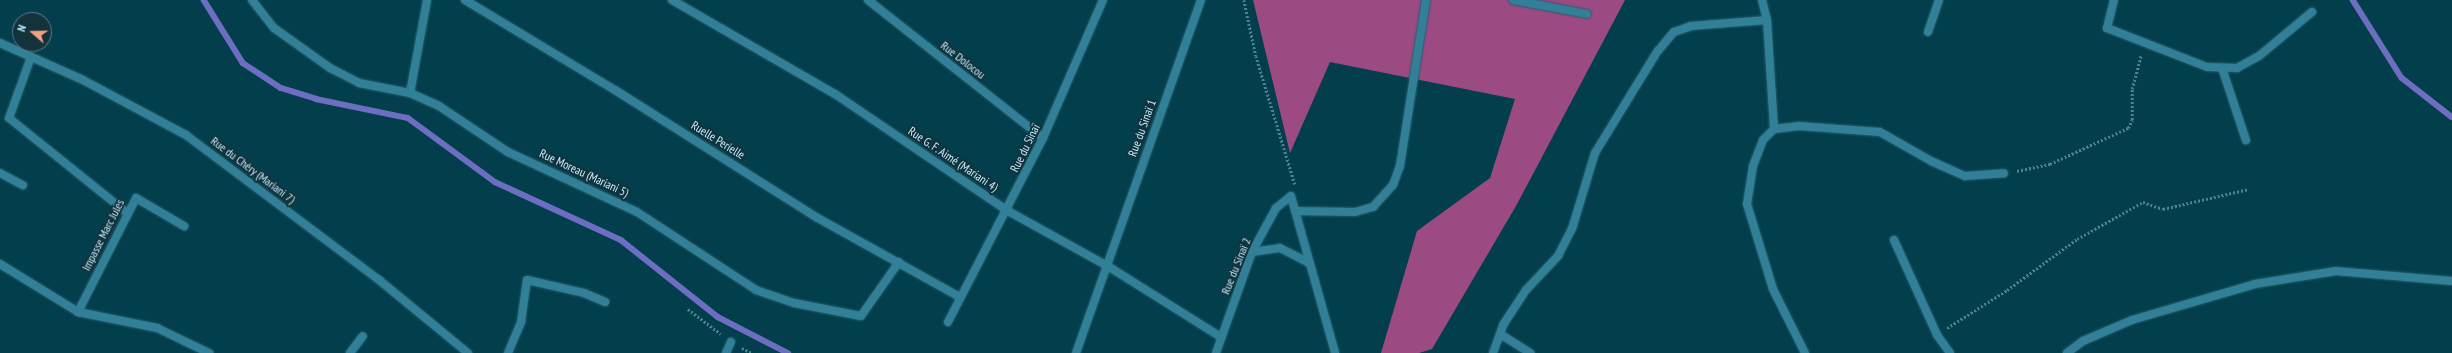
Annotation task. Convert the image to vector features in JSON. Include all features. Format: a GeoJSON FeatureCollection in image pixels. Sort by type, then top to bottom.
{"type":"FeatureCollection","features":[{"type":"Feature","properties":{"kind":"street","name":"Rue Moreau (Mariani 5)"},"geometry":{"type":"LineString","coordinates":[[252,0],[274,28],[330,68],[359,83],[410,93],[439,106],[508,152],[637,212],[756,290],[794,303],[861,316],[899,262]]}},
{"type":"Feature","properties":{"kind":"street"},"geometry":{"type":"LineString","coordinates":[[410,93],[427,0]]}},
{"type":"Feature","properties":{"kind":"street","name":"Ruelle Perielle"},"geometry":{"type":"LineString","coordinates":[[465,0],[615,90],[816,217],[960,297]]}},
{"type":"Feature","properties":{"kind":"street","name":"Rue G. F. Aimé (Mariani 4)"},"geometry":{"type":"LineString","coordinates":[[672,0],[835,94],[1008,210],[1106,265],[1221,337]]}},
{"type":"Feature","properties":{"kind":"street","name":"Rue Dolocou"},"geometry":{"type":"LineString","coordinates":[[868,0],[1043,138]]}},
{"type":"Feature","properties":{"kind":"street","name":"Rue du Sinaï"},"geometry":{"type":"LineString","coordinates":[[948,322],[960,297],[1008,210],[1043,138],[1104,0]]}},
{"type":"Feature","properties":{"kind":"street","name":"Rue du Sinaï 1"},"geometry":{"type":"LineString","coordinates":[[1076,353],[1201,0]]}},
{"type":"Feature","properties":{"kind":"street"},"geometry":{"type":"LineString","coordinates":[[1295,211],[1356,212],[1373,207],[1393,185],[1400,166],[1426,0]]}},
{"type":"Feature","properties":{"kind":"street"},"geometry":{"type":"LineString","coordinates":[[1513,0],[1587,14]]}},
{"type":"Feature","properties":{"kind":"street"},"geometry":{"type":"LineString","coordinates":[[1762,0],[1767,20],[1774,128]]}},
{"type":"Feature","properties":{"kind":"street"},"geometry":{"type":"LineString","coordinates":[[1928,32],[1939,0]]}},
{"type":"Feature","properties":{"kind":"street"},"geometry":{"type":"LineString","coordinates":[[2114,0],[2107,28],[2143,44],[2207,67],[2222,68],[2237,68],[2259,56],[2312,12]]}},
{"type":"Feature","properties":{"kind":"street"},"geometry":{"type":"LineString","coordinates":[[1493,353],[1500,334],[1526,290],[1558,256],[1572,229],[1595,153],[1656,52],[1674,32],[1691,26],[1767,20]]}},
{"type":"Feature","properties":{"kind":"street","name":"Rue du Chéry (Mariani 7)"},"geometry":{"type":"LineString","coordinates":[[0,43],[186,135],[379,280],[468,353]]}},
{"type":"Feature","properties":{"kind":"street"},"geometry":{"type":"LineString","coordinates":[[31,58],[9,118],[127,213]]}},
{"type":"Feature","properties":{"kind":"street"},"geometry":{"type":"LineString","coordinates":[[2222,68],[2246,140]]}},
{"type":"Feature","properties":{"kind":"street"},"geometry":{"type":"LineString","coordinates":[[1805,353],[1773,289],[1747,204],[1753,166],[1763,140],[1774,128],[1798,126],[1880,132],[1931,162],[1965,176],[2004,173]]}},
{"type":"Feature","properties":{"kind":"street"},"geometry":{"type":"LineString","coordinates":[[0,173],[23,185]]}},
{"type":"Feature","properties":{"kind":"street"},"geometry":{"type":"LineString","coordinates":[[1291,196],[1308,262],[1335,353]]}},
{"type":"Feature","properties":{"kind":"street","name":"Rue du Sinaï 2"},"geometry":{"type":"LineString","coordinates":[[1216,353],[1252,252],[1276,208],[1291,196]]}},
{"type":"Feature","properties":{"kind":"street","name":"Impasse Marc Jules"},"geometry":{"type":"LineString","coordinates":[[78,312],[127,213],[136,198],[184,226]]}},
{"type":"Feature","properties":{"kind":"street"},"geometry":{"type":"LineString","coordinates":[[1894,240],[1937,335],[1950,353]]}},
{"type":"Feature","properties":{"kind":"street"},"geometry":{"type":"LineString","coordinates":[[1252,252],[1280,248],[1308,262]]}},
{"type":"Feature","properties":{"kind":"street"},"geometry":{"type":"LineString","coordinates":[[0,264],[78,312],[157,328],[209,353]]}},
{"type":"Feature","properties":{"kind":"street"},"geometry":{"type":"LineString","coordinates":[[2067,353],[2083,341],[2132,320],[2254,284],[2336,271],[2452,281]]}},
{"type":"Feature","properties":{"kind":"street"},"geometry":{"type":"LineString","coordinates":[[508,353],[521,322],[527,280],[584,293],[605,302]]}},
{"type":"Feature","properties":{"kind":"street"},"geometry":{"type":"LineString","coordinates":[[1500,334],[1531,353]]}},
{"type":"Feature","properties":{"kind":"street"},"geometry":{"type":"LineString","coordinates":[[350,353],[363,336]]}},
{"type":"Feature","properties":{"kind":"street"},"geometry":{"type":"LineString","coordinates":[[726,353],[731,342]]}},
{"type":"Feature","properties":{"kind":"path"},"geometry":{"type":"LineString","coordinates":[[1244,0],[1256,56],[1296,186],[1291,196]]}},
{"type":"Feature","properties":{"kind":"path"},"geometry":{"type":"LineString","coordinates":[[2004,173],[2050,164],[2128,128],[2132,120],[2132,89],[2143,44]]}},
{"type":"Feature","properties":{"kind":"path"},"geometry":{"type":"LineString","coordinates":[[1937,335],[2007,290],[2077,239],[2143,202],[2163,209],[2249,189]]}},
{"type":"Feature","properties":{"kind":"path"},"geometry":{"type":"LineString","coordinates":[[688,309],[731,342],[752,353]]}},
{"type":"Feature","properties":{"kind":"shaded area"},"geometry":{"type":"Polygon","coordinates":[[[1253,0],[1625,0],[1516,206],[1432,349],[1419,353],[1381,353],[1417,231],[1490,178],[1515,99],[1330,62],[1290,153],[1253,0]]]}},
{"type":"Feature","properties":{"kind":"waterway"},"geometry":{"type":"LineString","coordinates":[[204,0],[243,63],[281,88],[316,99],[408,118],[495,182],[621,240],[718,317],[788,353]]}},
{"type":"Feature","properties":{"kind":"waterway"},"geometry":{"type":"LineString","coordinates":[[2353,0],[2402,78],[2452,117]]}}]}
